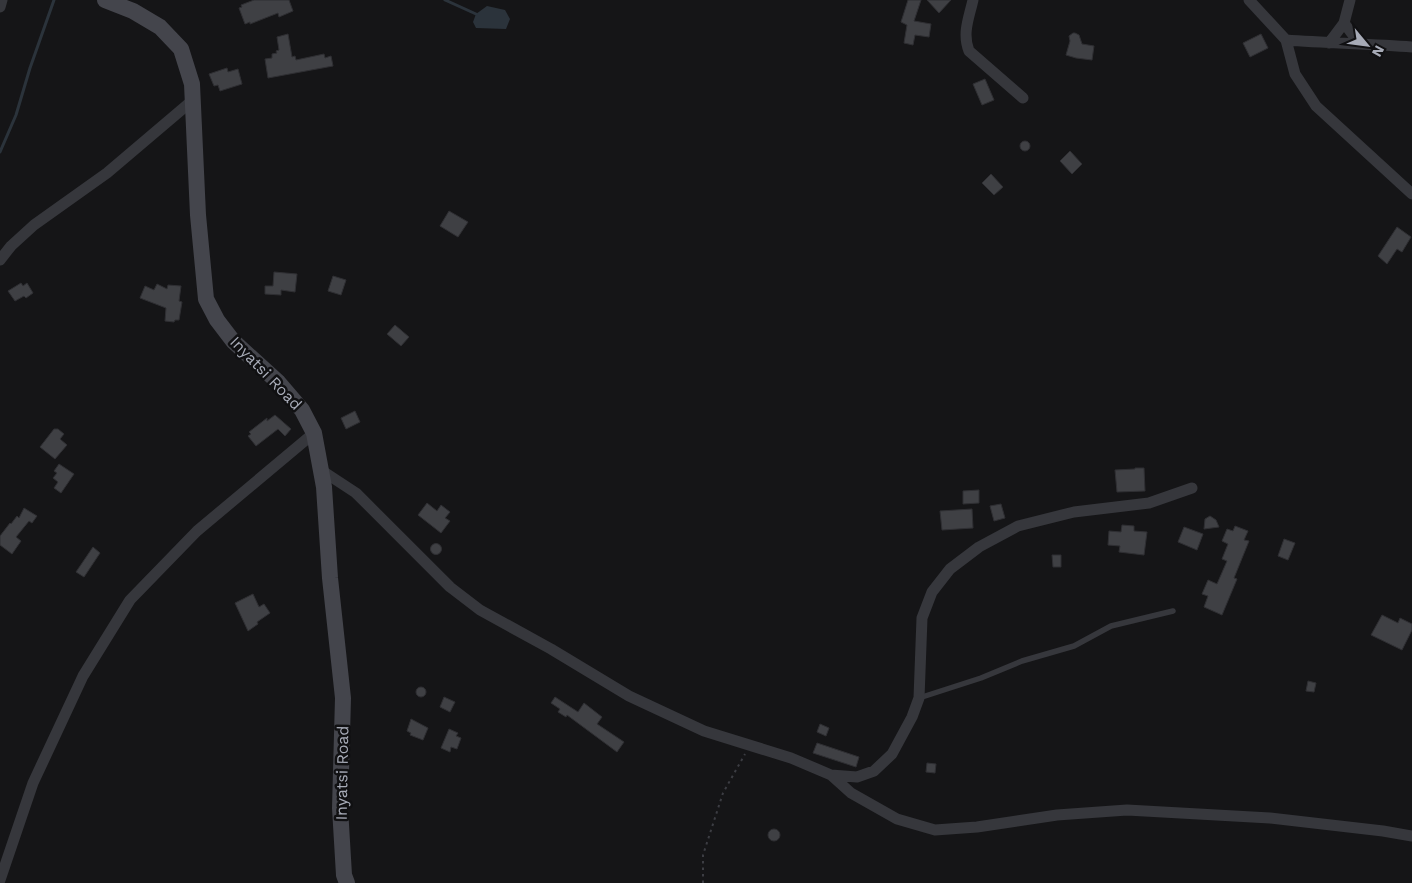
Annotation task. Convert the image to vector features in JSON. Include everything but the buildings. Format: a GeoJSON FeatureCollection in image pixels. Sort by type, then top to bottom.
{"type":"FeatureCollection","features":[{"type":"Feature","properties":{"kind":"street"},"geometry":{"type":"LineString","coordinates":[[0,7],[2,0]]}},
{"type":"Feature","properties":{"kind":"street","name":"Inyatsi Road"},"geometry":{"type":"LineString","coordinates":[[105,0],[133,11],[160,27],[181,49],[192,84],[198,215],[206,299],[217,320],[233,341],[278,382],[302,410],[314,433],[324,487],[330,578],[343,698],[340,808],[344,875],[347,883]]}},
{"type":"Feature","properties":{"kind":"street"},"geometry":{"type":"LineString","coordinates":[[974,0],[966,28],[965,41],[969,51],[1023,98]]}},
{"type":"Feature","properties":{"kind":"street"},"geometry":{"type":"LineString","coordinates":[[1249,0],[1286,40],[1295,74],[1316,106],[1412,194]]}},
{"type":"Feature","properties":{"kind":"street"},"geometry":{"type":"LineString","coordinates":[[1329,43],[1344,22],[1350,0]]}},
{"type":"Feature","properties":{"kind":"street"},"geometry":{"type":"LineString","coordinates":[[1344,22],[1360,43]]}},
{"type":"Feature","properties":{"kind":"street"},"geometry":{"type":"LineString","coordinates":[[1286,40],[1412,47]]}},
{"type":"Feature","properties":{"kind":"street"},"geometry":{"type":"LineString","coordinates":[[0,260],[34,224],[107,173],[193,100]]}},
{"type":"Feature","properties":{"kind":"street"},"geometry":{"type":"LineString","coordinates":[[0,880],[33,783],[84,676],[130,600],[197,532],[314,433]]}},
{"type":"Feature","properties":{"kind":"street"},"geometry":{"type":"LineString","coordinates":[[321,470],[356,493],[450,587],[480,610],[551,649],[628,696],[704,731],[791,758],[831,775],[857,777],[874,771],[892,754],[912,717],[918,698],[922,618],[932,592],[950,569],[979,547],[1018,526],[1074,512],[1149,504],[1192,488]]}},
{"type":"Feature","properties":{"kind":"street"},"geometry":{"type":"LineString","coordinates":[[831,775],[851,793],[897,819],[936,830],[977,827],[1057,815],[1127,810],[1270,818],[1412,836]]}},
{"type":"Feature","properties":{"kind":"lane"},"geometry":{"type":"LineString","coordinates":[[918,698],[981,678],[1022,660],[1074,646],[1111,626],[1173,611]]}},
{"type":"Feature","properties":{"kind":"path"},"geometry":{"type":"LineString","coordinates":[[703,883],[703,855],[723,793],[749,745]]}},
{"type":"Feature","properties":{"kind":"shaded area"},"geometry":{"type":"Polygon","coordinates":[[[487,6],[505,10],[510,19],[506,29],[476,28],[473,22],[476,14],[487,6]]]}},
{"type":"Feature","properties":{"kind":"waterway"},"geometry":{"type":"LineString","coordinates":[[0,152],[16,115],[54,0]]}},
{"type":"Feature","properties":{"kind":"waterway"},"geometry":{"type":"LineString","coordinates":[[445,0],[476,14]]}}]}
